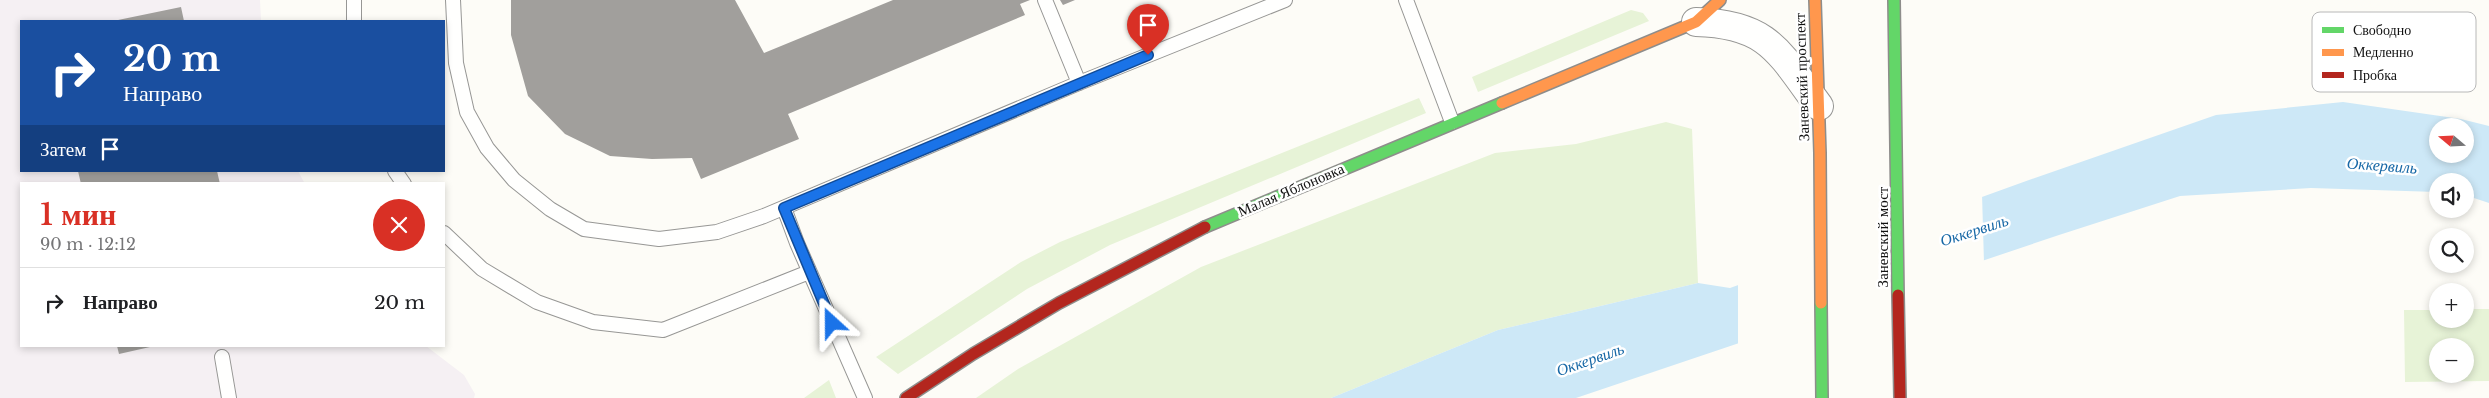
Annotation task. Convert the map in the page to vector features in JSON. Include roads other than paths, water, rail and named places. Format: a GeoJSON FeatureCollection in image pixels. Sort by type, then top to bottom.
{"type":"FeatureCollection","features":[{"type":"Feature","properties":{"kind":"street","name":"Малая Яблоновка"},"geometry":{"type":"LineString","coordinates":[[906,398],[973,354],[1059,303],[1210,224],[1696,22],[1720,0]]}},
{"type":"Feature","properties":{"kind":"street","name":"Заневский проспект"},"geometry":{"type":"LineString","coordinates":[[1815,0],[1820,153],[1822,398]]}},
{"type":"Feature","properties":{"kind":"street","name":"Заневский мост"},"geometry":{"type":"LineString","coordinates":[[1894,0],[1900,398]]}},
{"type":"Feature","properties":{"kind":"street","name":"Малая Яблоновка"},"geometry":{"type":"LineString","coordinates":[[1696,22],[1725,23],[1748,30],[1763,38],[1782,55],[1819,106]]}},
{"type":"Feature","properties":{"kind":"lane"},"geometry":{"type":"LineString","coordinates":[[354,0],[354,20]]}},
{"type":"Feature","properties":{"kind":"lane"},"geometry":{"type":"LineString","coordinates":[[452,0],[456,63],[467,112],[487,148],[514,180],[550,209],[584,229],[659,239],[717,232],[784,208],[1079,83],[1285,0]]}},
{"type":"Feature","properties":{"kind":"lane"},"geometry":{"type":"LineString","coordinates":[[1045,0],[1079,83]]}},
{"type":"Feature","properties":{"kind":"lane"},"geometry":{"type":"LineString","coordinates":[[1406,0],[1452,122]]}},
{"type":"Feature","properties":{"kind":"lane"},"geometry":{"type":"LineString","coordinates":[[784,208],[809,272],[865,398]]}},
{"type":"Feature","properties":{"kind":"lane"},"geometry":{"type":"LineString","coordinates":[[445,234],[482,269],[537,302],[593,322],[663,330],[809,272]]}},
{"type":"Feature","properties":{"kind":"lane"},"geometry":{"type":"LineString","coordinates":[[222,357],[229,398]]}},
{"type":"Feature","properties":{"kind":"water","name":"Оккервиль"},"geometry":{"type":"Polygon","coordinates":[[[2343,102],[2454,118],[2429,118],[2429,163],[2474,163],[2474,122],[2489,126],[2489,203],[2474,198],[2474,173],[2429,173],[2429,192],[2311,188],[2180,196],[1576,398],[1331,398],[1498,330],[1698,283],[1730,288],[2216,115],[2343,102]]]}}]}
